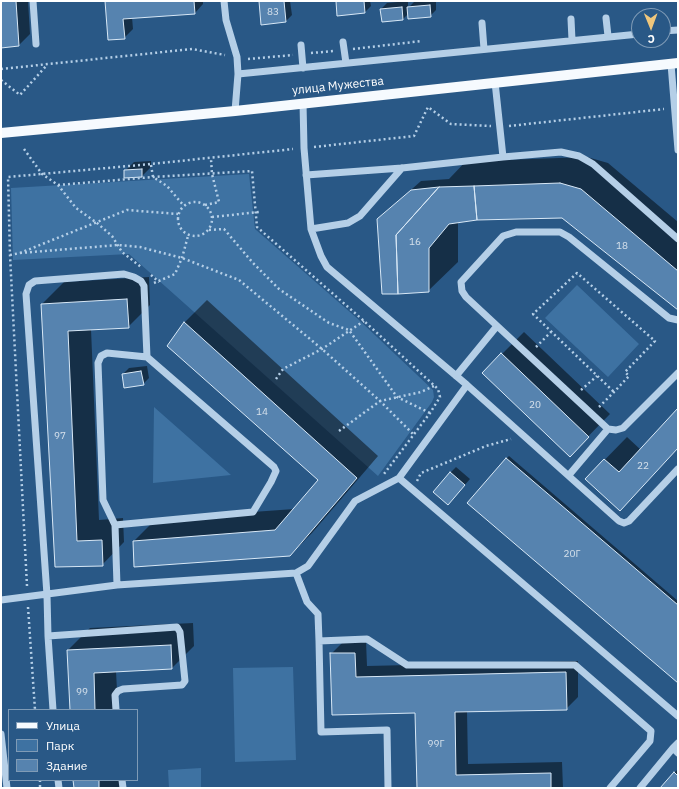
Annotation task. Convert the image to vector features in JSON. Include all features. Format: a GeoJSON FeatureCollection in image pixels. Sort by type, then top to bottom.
{"type":"FeatureCollection","features":[{"type":"Feature","properties":{"kind":"main road","name":"улица Мужества"},"geometry":{"type":"LineString","coordinates":[[1,133],[235,111],[495,82],[675,64]]}},
{"type":"Feature","properties":{"kind":"street"},"geometry":{"type":"LineString","coordinates":[[33,1],[36,44]]}},
{"type":"Feature","properties":{"kind":"street"},"geometry":{"type":"LineString","coordinates":[[224,1],[226,20],[237,57],[238,74],[235,111]]}},
{"type":"Feature","properties":{"kind":"street"},"geometry":{"type":"LineString","coordinates":[[606,18],[608,36]]}},
{"type":"Feature","properties":{"kind":"street"},"geometry":{"type":"LineString","coordinates":[[571,19],[572,40]]}},
{"type":"Feature","properties":{"kind":"street"},"geometry":{"type":"LineString","coordinates":[[482,23],[484,49]]}},
{"type":"Feature","properties":{"kind":"street"},"geometry":{"type":"LineString","coordinates":[[238,74],[631,35]]}},
{"type":"Feature","properties":{"kind":"street"},"geometry":{"type":"LineString","coordinates":[[343,42],[346,63]]}},
{"type":"Feature","properties":{"kind":"street"},"geometry":{"type":"LineString","coordinates":[[301,45],[303,68]]}},
{"type":"Feature","properties":{"kind":"street"},"geometry":{"type":"LineString","coordinates":[[675,64],[675,108],[678,150]]}},
{"type":"Feature","properties":{"kind":"street"},"geometry":{"type":"LineString","coordinates":[[495,82],[504,157]]}},
{"type":"Feature","properties":{"kind":"street"},"geometry":{"type":"LineString","coordinates":[[303,103],[304,148],[311,229],[321,256],[327,267],[467,385],[619,521],[624,523],[629,521],[678,469]]}},
{"type":"Feature","properties":{"kind":"street"},"geometry":{"type":"LineString","coordinates":[[306,175],[402,168],[561,152],[579,156],[593,164],[678,239]]}},
{"type":"Feature","properties":{"kind":"street"},"geometry":{"type":"LineString","coordinates":[[311,229],[348,223],[360,216],[402,168]]}},
{"type":"Feature","properties":{"kind":"street"},"geometry":{"type":"LineString","coordinates":[[678,320],[668,318],[569,237],[560,232],[516,232],[503,236],[461,282],[462,291],[466,297],[608,429],[616,430],[623,428],[678,373]]}},
{"type":"Feature","properties":{"kind":"street"},"geometry":{"type":"LineString","coordinates":[[53,709],[47,595],[26,294],[29,285],[36,281],[124,274],[134,277],[144,286],[146,357]]}},
{"type":"Feature","properties":{"kind":"street"},"geometry":{"type":"LineString","coordinates":[[456,376],[497,326]]}},
{"type":"Feature","properties":{"kind":"street"},"geometry":{"type":"LineString","coordinates":[[115,525],[254,512],[272,482],[276,471],[274,467],[146,357],[107,353],[101,356],[98,363],[103,500],[115,525],[117,585]]}},
{"type":"Feature","properties":{"kind":"street"},"geometry":{"type":"LineString","coordinates":[[1,600],[117,585],[296,573],[308,566],[355,501],[399,478],[467,385]]}},
{"type":"Feature","properties":{"kind":"street"},"geometry":{"type":"LineString","coordinates":[[569,475],[608,429]]}},
{"type":"Feature","properties":{"kind":"street"},"geometry":{"type":"LineString","coordinates":[[399,478],[678,716]]}},
{"type":"Feature","properties":{"kind":"street"},"geometry":{"type":"LineString","coordinates":[[296,573],[308,602],[318,614],[321,732],[386,730],[388,788]]}},
{"type":"Feature","properties":{"kind":"street"},"geometry":{"type":"LineString","coordinates":[[48,636],[177,628],[180,632],[185,681],[182,685],[123,689],[118,691],[115,695],[116,709]]}},
{"type":"Feature","properties":{"kind":"street"},"geometry":{"type":"LineString","coordinates":[[319,641],[367,639],[407,665],[575,665],[651,731],[650,741],[610,788]]}},
{"type":"Feature","properties":{"kind":"street"},"geometry":{"type":"LineString","coordinates":[[1,734],[1,747],[7,788]]}},
{"type":"Feature","properties":{"kind":"street"},"geometry":{"type":"LineString","coordinates":[[640,788],[675,751],[678,743]]}},
{"type":"Feature","properties":{"kind":"path"},"geometry":{"type":"LineString","coordinates":[[1,69],[192,49],[252,59],[422,42]]}},
{"type":"Feature","properties":{"kind":"path"},"geometry":{"type":"LineString","coordinates":[[1,80],[20,95],[48,65]]}},
{"type":"Feature","properties":{"kind":"path"},"geometry":{"type":"LineString","coordinates":[[35,709],[27,597],[10,255],[8,176],[211,159],[414,136],[428,107],[451,124],[501,126],[675,108]]}},
{"type":"Feature","properties":{"kind":"path"},"geometry":{"type":"LineString","coordinates":[[24,149],[42,174],[58,185],[76,208],[112,236],[122,252],[159,282]]}},
{"type":"Feature","properties":{"kind":"path"},"geometry":{"type":"LineString","coordinates":[[204,205],[211,212],[212,217],[209,230],[199,236],[188,236],[180,229],[177,219],[178,214],[184,206],[194,202],[204,205],[219,202],[212,174],[211,159]]}},
{"type":"Feature","properties":{"kind":"path"},"geometry":{"type":"LineString","coordinates":[[150,164],[153,177],[167,186],[184,206]]}},
{"type":"Feature","properties":{"kind":"path"},"geometry":{"type":"LineString","coordinates":[[58,185],[153,177],[252,172],[257,228],[364,321],[438,389],[440,397],[430,413],[386,471],[378,489]]}},
{"type":"Feature","properties":{"kind":"path"},"geometry":{"type":"LineString","coordinates":[[20,253],[127,210],[178,214]]}},
{"type":"Feature","properties":{"kind":"path"},"geometry":{"type":"LineString","coordinates":[[212,217],[259,212]]}},
{"type":"Feature","properties":{"kind":"path"},"geometry":{"type":"LineString","coordinates":[[209,230],[224,229],[279,289],[329,324],[349,330],[397,397],[430,413],[440,420]]}},
{"type":"Feature","properties":{"kind":"path"},"geometry":{"type":"LineString","coordinates":[[144,286],[159,282],[175,274],[182,258],[188,236]]}},
{"type":"Feature","properties":{"kind":"path"},"geometry":{"type":"LineString","coordinates":[[10,255],[118,245],[140,247],[182,258],[239,280],[322,349],[380,401],[413,434]]}},
{"type":"Feature","properties":{"kind":"path"},"geometry":{"type":"LineString","coordinates":[[592,414],[614,392],[629,376],[626,372],[655,341],[576,273],[532,314],[614,392]]}},
{"type":"Feature","properties":{"kind":"path"},"geometry":{"type":"LineString","coordinates":[[276,379],[284,369],[322,349],[364,321]]}},
{"type":"Feature","properties":{"kind":"path"},"geometry":{"type":"LineString","coordinates":[[529,355],[551,332]]}},
{"type":"Feature","properties":{"kind":"path"},"geometry":{"type":"LineString","coordinates":[[574,397],[597,376]]}},
{"type":"Feature","properties":{"kind":"path"},"geometry":{"type":"LineString","coordinates":[[339,431],[380,401],[421,392],[434,386]]}},
{"type":"Feature","properties":{"kind":"path"},"geometry":{"type":"LineString","coordinates":[[412,490],[421,473],[486,446],[508,439],[527,440]]}},
{"type":"Feature","properties":{"kind":"green space"},"geometry":{"type":"Polygon","coordinates":[[[249,174],[255,229],[359,320],[433,390],[434,397],[432,402],[378,476],[129,254],[13,260],[11,188],[249,174]]]}},
{"type":"Feature","properties":{"kind":"green space"},"geometry":{"type":"Polygon","coordinates":[[[577,285],[639,344],[608,377],[545,318],[577,285]]]}},
{"type":"Feature","properties":{"kind":"green space"},"geometry":{"type":"Polygon","coordinates":[[[154,407],[231,475],[153,483],[154,407]]]}},
{"type":"Feature","properties":{"kind":"green space"},"geometry":{"type":"Polygon","coordinates":[[[293,667],[296,760],[235,762],[233,668],[293,667]]]}},
{"type":"Feature","properties":{"kind":"green space"},"geometry":{"type":"Polygon","coordinates":[[[201,768],[201,788],[169,788],[168,770],[201,768]]]}},
{"type":"Feature","properties":{"kind":"building"},"geometry":{"type":"Polygon","coordinates":[[[1,1],[16,1],[19,46],[1,48],[1,1]]]}},
{"type":"Feature","properties":{"kind":"building"},"geometry":{"type":"Polygon","coordinates":[[[105,1],[194,1],[195,14],[123,19],[125,39],[108,40],[105,1]]]}},
{"type":"Feature","properties":{"kind":"building"},"geometry":{"type":"Polygon","coordinates":[[[259,1],[284,1],[286,22],[261,25],[259,1]]]}},
{"type":"Feature","properties":{"kind":"building"},"geometry":{"type":"Polygon","coordinates":[[[336,1],[364,1],[365,13],[337,16],[336,1]]]}},
{"type":"Feature","properties":{"kind":"building"},"geometry":{"type":"Polygon","coordinates":[[[430,5],[431,17],[408,19],[407,7],[430,5]]]}},
{"type":"Feature","properties":{"kind":"building"},"geometry":{"type":"Polygon","coordinates":[[[402,7],[403,20],[382,22],[380,9],[402,7]]]}},
{"type":"Feature","properties":{"kind":"building"},"geometry":{"type":"Polygon","coordinates":[[[142,169],[142,177],[124,178],[124,170],[142,169]]]}},
{"type":"Feature","properties":{"kind":"building"},"geometry":{"type":"Polygon","coordinates":[[[560,183],[581,189],[678,271],[678,310],[562,218],[477,220],[474,186],[560,183]]]}},
{"type":"Feature","properties":{"kind":"building"},"geometry":{"type":"Polygon","coordinates":[[[474,186],[477,220],[449,224],[429,248],[429,292],[398,294],[396,235],[439,187],[474,186]]]}},
{"type":"Feature","properties":{"kind":"building"},"geometry":{"type":"Polygon","coordinates":[[[439,187],[396,235],[398,294],[382,294],[377,219],[411,190],[439,187]]]}},
{"type":"Feature","properties":{"kind":"building"},"geometry":{"type":"Polygon","coordinates":[[[127,299],[129,328],[68,331],[77,541],[102,540],[103,566],[55,567],[41,304],[127,299]]]}},
{"type":"Feature","properties":{"kind":"building"},"geometry":{"type":"Polygon","coordinates":[[[184,322],[357,478],[290,556],[134,567],[133,541],[275,530],[318,480],[167,346],[184,322]]]}},
{"type":"Feature","properties":{"kind":"building"},"geometry":{"type":"Polygon","coordinates":[[[501,353],[589,437],[570,457],[482,373],[501,353]]]}},
{"type":"Feature","properties":{"kind":"building"},"geometry":{"type":"Polygon","coordinates":[[[141,371],[144,385],[124,388],[122,374],[141,371]]]}},
{"type":"Feature","properties":{"kind":"building"},"geometry":{"type":"Polygon","coordinates":[[[678,408],[678,448],[620,511],[585,479],[604,459],[619,472],[678,408]]]}},
{"type":"Feature","properties":{"kind":"building"},"geometry":{"type":"Polygon","coordinates":[[[506,458],[678,605],[678,683],[467,503],[506,458]]]}},
{"type":"Feature","properties":{"kind":"building"},"geometry":{"type":"Polygon","coordinates":[[[450,472],[465,485],[448,505],[433,492],[450,472]]]}},
{"type":"Feature","properties":{"kind":"building"},"geometry":{"type":"Polygon","coordinates":[[[171,645],[172,669],[94,673],[95,709],[70,709],[67,650],[171,645]]]}},
{"type":"Feature","properties":{"kind":"building"},"geometry":{"type":"Polygon","coordinates":[[[330,653],[355,653],[356,677],[566,672],[567,710],[455,712],[456,775],[551,773],[551,788],[417,788],[415,713],[332,715],[330,653]]]}},
{"type":"Feature","properties":{"kind":"building"},"geometry":{"type":"Polygon","coordinates":[[[674,772],[678,776],[678,788],[660,788],[674,772]]]}},
{"type":"Feature","properties":{"kind":"building"},"geometry":{"type":"Polygon","coordinates":[[[73,781],[99,781],[99,788],[74,788],[73,781]]]}}]}
